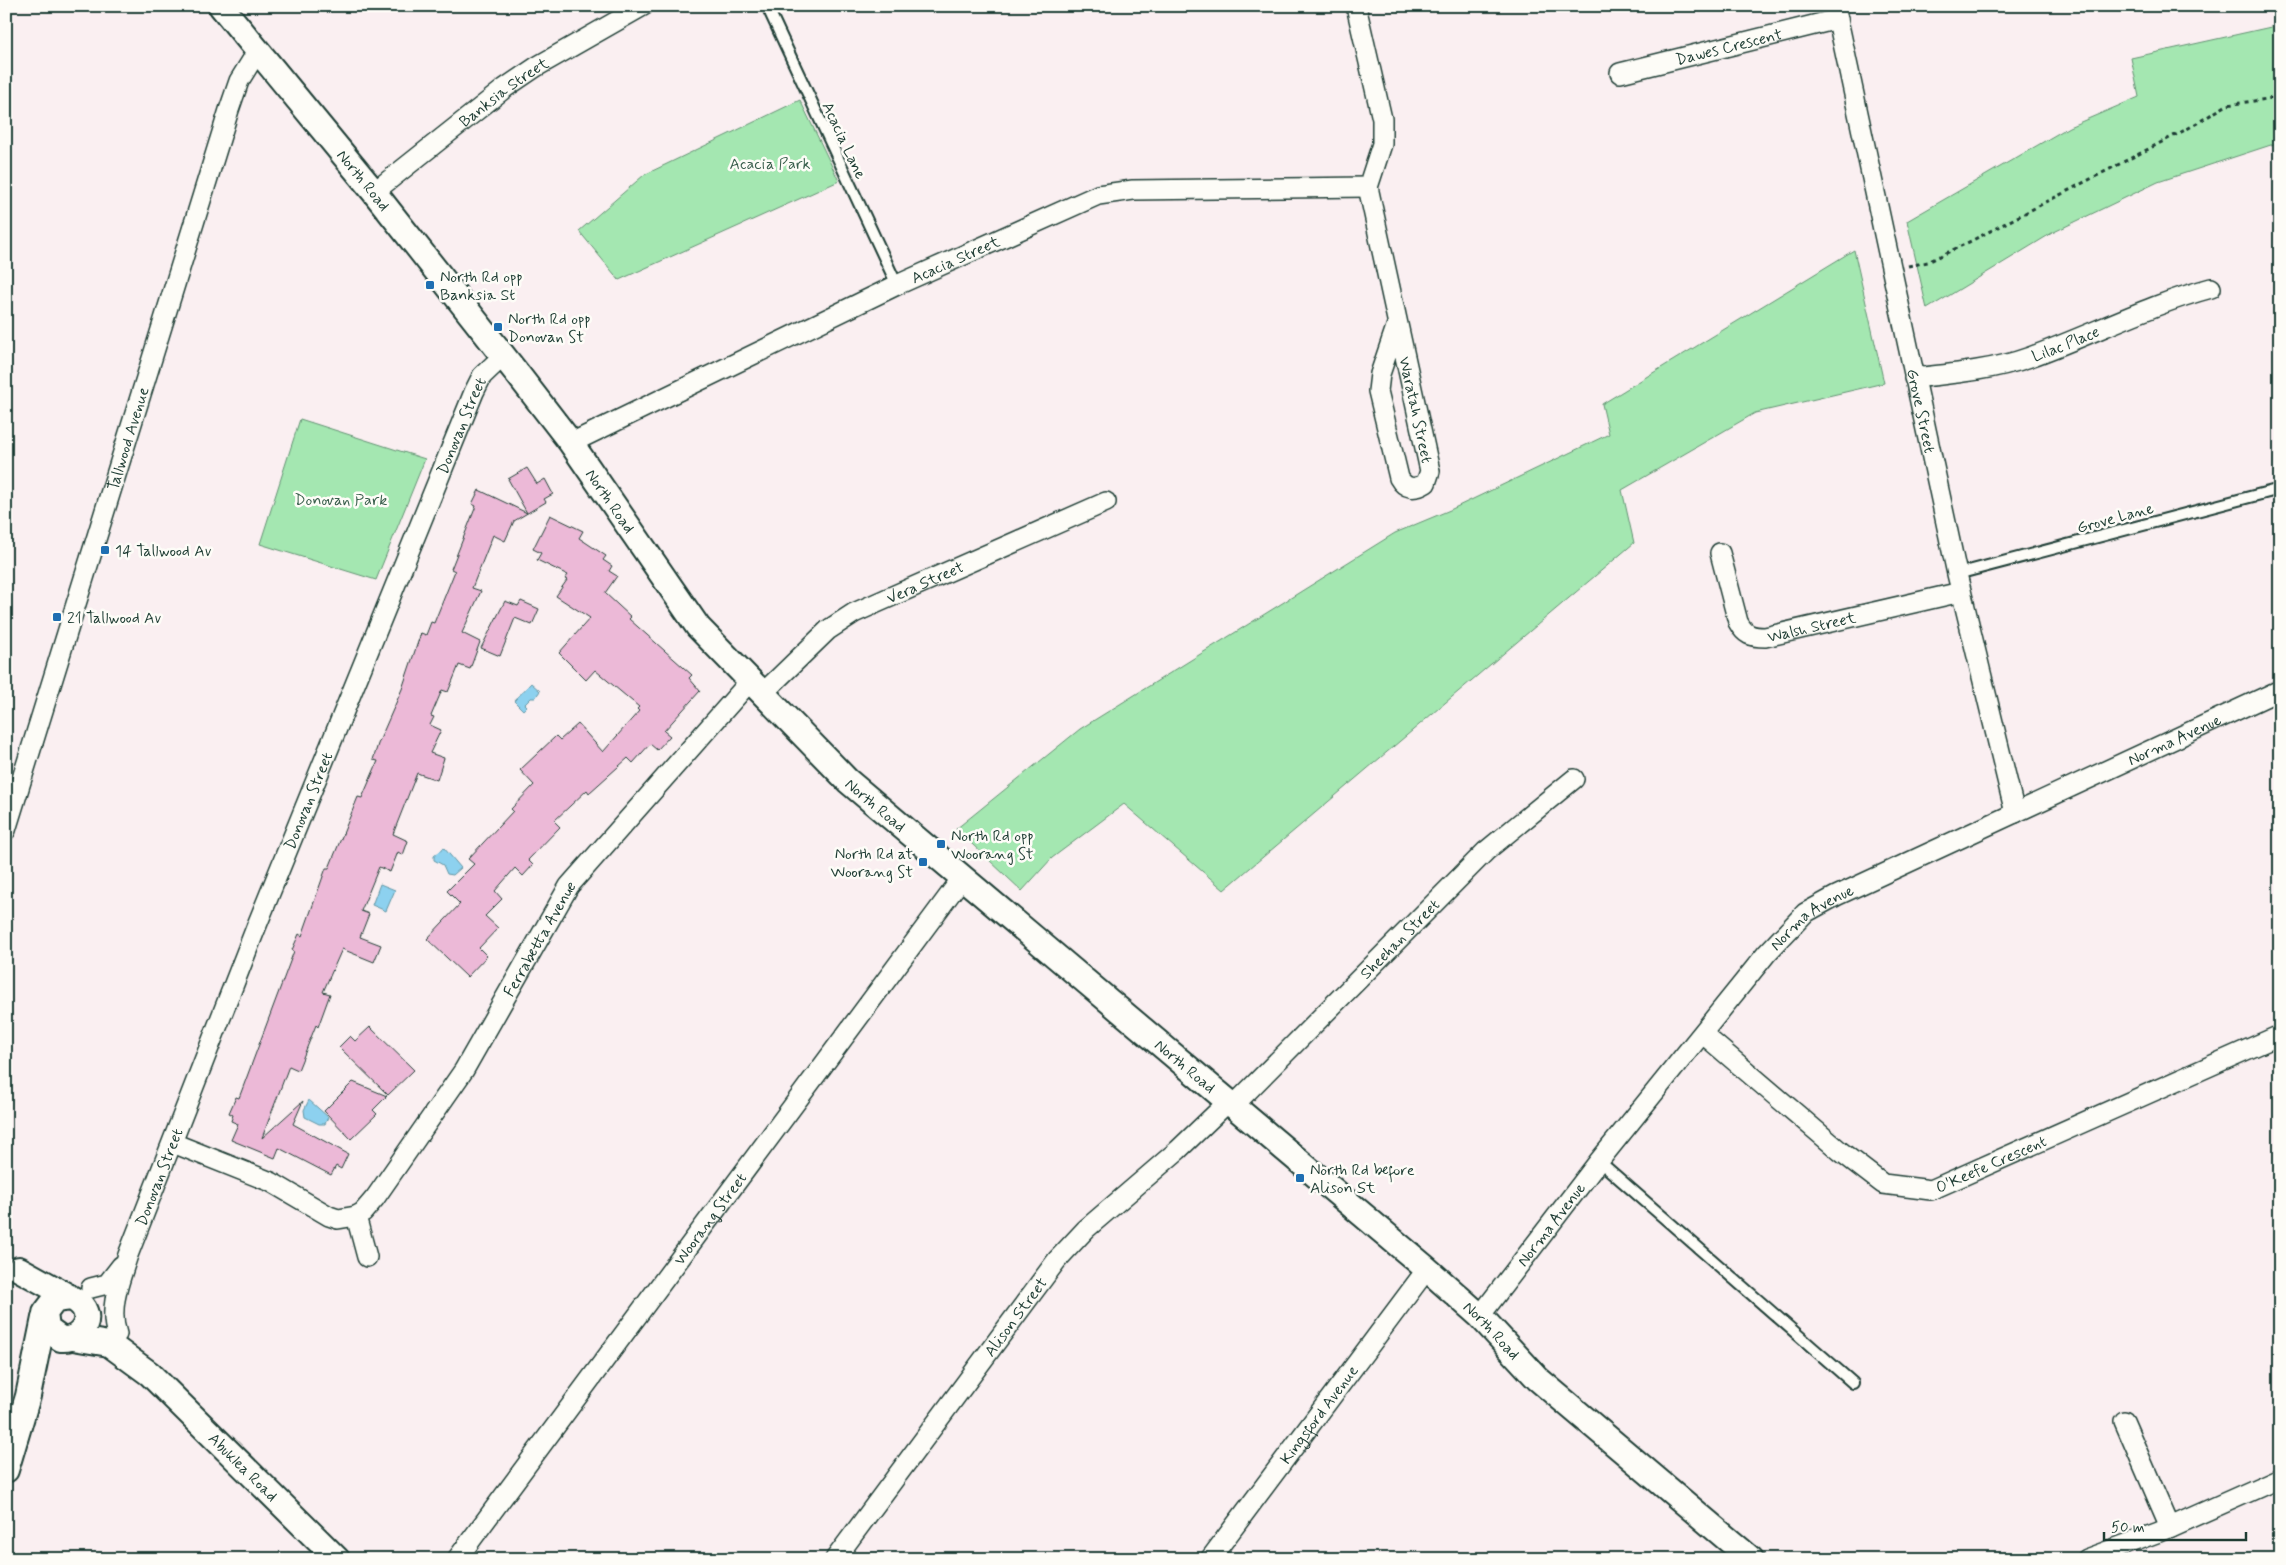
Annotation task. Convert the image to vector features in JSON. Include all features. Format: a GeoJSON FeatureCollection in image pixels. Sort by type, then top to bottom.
{"type":"FeatureCollection","features":[{"type":"Feature","properties":{"kind":"street","name":"North Road"},"geometry":{"type":"LineString","coordinates":[[220,6],[374,192],[570,442],[689,616],[848,781],[1427,1268],[1480,1316],[1538,1379],[1751,1559]]}},
{"type":"Feature","properties":{"kind":"street","name":"Banksia Street"},"geometry":{"type":"LineString","coordinates":[[374,192],[512,83],[536,67],[643,6]]}},
{"type":"Feature","properties":{"kind":"street","name":"Waratah Street"},"geometry":{"type":"LineString","coordinates":[[1356,6],[1382,119],[1382,144],[1368,187],[1430,471],[1426,483],[1419,488],[1410,488],[1403,484],[1399,478],[1378,391],[1380,374],[1397,324]]}},
{"type":"Feature","properties":{"kind":"street","name":"Dawes Crescent"},"geometry":{"type":"LineString","coordinates":[[1620,73],[1837,13]]}},
{"type":"Feature","properties":{"kind":"street","name":"Grove Street"},"geometry":{"type":"LineString","coordinates":[[1837,13],[1890,270],[1959,583],[2015,812]]}},
{"type":"Feature","properties":{"kind":"street","name":"Tallwood Avenue"},"geometry":{"type":"LineString","coordinates":[[6,830],[229,110],[239,82],[257,52]]}},
{"type":"Feature","properties":{"kind":"street","name":"Acacia Street"},"geometry":{"type":"LineString","coordinates":[[570,442],[897,286],[1098,195],[1133,190],[1368,187]]}},
{"type":"Feature","properties":{"kind":"street","name":"Lilac Place"},"geometry":{"type":"LineString","coordinates":[[1914,378],[1951,374],[2028,358],[2175,297],[2210,288]]}},
{"type":"Feature","properties":{"kind":"street","name":"Donovan Street"},"geometry":{"type":"LineString","coordinates":[[117,1334],[113,1309],[128,1254],[257,925],[474,392],[482,376],[503,356]]}},
{"type":"Feature","properties":{"kind":"street","name":"Vera Street"},"geometry":{"type":"LineString","coordinates":[[757,686],[828,630],[854,613],[1106,502]]}},
{"type":"Feature","properties":{"kind":"street","name":"Walsh Street"},"geometry":{"type":"LineString","coordinates":[[1720,553],[1738,622],[1743,631],[1751,637],[1765,637],[1959,583]]}},
{"type":"Feature","properties":{"kind":"street","name":"Ferrabetta Avenue"},"geometry":{"type":"LineString","coordinates":[[356,1216],[363,1212],[375,1198],[464,1070],[569,886],[757,686]]}},
{"type":"Feature","properties":{"kind":"street","name":"Norma Avenue"},"geometry":{"type":"LineString","coordinates":[[1480,1316],[1600,1161],[1767,953],[1805,913],[1836,896],[2280,690]]}},
{"type":"Feature","properties":{"kind":"street","name":"Sheehan Street"},"geometry":{"type":"LineString","coordinates":[[1230,1104],[1486,852],[1574,779]]}},
{"type":"Feature","properties":{"kind":"street","name":"Woorang Street"},"geometry":{"type":"LineString","coordinates":[[457,1559],[962,878]]}},
{"type":"Feature","properties":{"kind":"street","name":"O'Keefe Crescent"},"geometry":{"type":"LineString","coordinates":[[1703,1034],[1840,1151],[1883,1184],[1931,1190],[2280,1035]]}},
{"type":"Feature","properties":{"kind":"street","name":"Alison Street"},"geometry":{"type":"LineString","coordinates":[[835,1559],[1057,1260],[1086,1229],[1230,1104]]}},
{"type":"Feature","properties":{"kind":"street"},"geometry":{"type":"LineString","coordinates":[[173,1143],[271,1182],[329,1216],[338,1219],[356,1216],[366,1257]]}},
{"type":"Feature","properties":{"kind":"street","name":"Donovan Street"},"geometry":{"type":"LineString","coordinates":[[81,1293],[102,1286],[111,1280],[128,1254]]}},
{"type":"Feature","properties":{"kind":"street","name":"Kingsford Avenue"},"geometry":{"type":"LineString","coordinates":[[1210,1559],[1427,1268]]}},
{"type":"Feature","properties":{"kind":"street"},"geometry":{"type":"LineString","coordinates":[[11,1269],[81,1293]]}},
{"type":"Feature","properties":{"kind":"street"},"geometry":{"type":"LineString","coordinates":[[11,1269],[37,1299],[50,1334],[70,1339]]}},
{"type":"Feature","properties":{"kind":"street","name":"Donovan Street"},"geometry":{"type":"LineString","coordinates":[[86,1317],[102,1304],[121,1275]]}},
{"type":"Feature","properties":{"kind":"street"},"geometry":{"type":"LineString","coordinates":[[6,1470],[28,1396],[44,1315],[54,1300],[81,1293]]}},
{"type":"Feature","properties":{"kind":"street"},"geometry":{"type":"LineString","coordinates":[[28,1396],[51,1350],[82,1331],[86,1317],[79,1302],[81,1293]]}},
{"type":"Feature","properties":{"kind":"street","name":"Abuklea Road"},"geometry":{"type":"LineString","coordinates":[[86,1317],[117,1334],[150,1374],[337,1559]]}},
{"type":"Feature","properties":{"kind":"street","name":"Abuklea Road"},"geometry":{"type":"LineString","coordinates":[[70,1339],[109,1344],[150,1374]]}},
{"type":"Feature","properties":{"kind":"street"},"geometry":{"type":"LineString","coordinates":[[2124,1421],[2170,1527]]}},
{"type":"Feature","properties":{"kind":"street"},"geometry":{"type":"LineString","coordinates":[[2086,1559],[2170,1527],[2280,1478]]}},
{"type":"Feature","properties":{"kind":"lane","name":"Acacia Lane"},"geometry":{"type":"LineString","coordinates":[[767,6],[897,286]]}},
{"type":"Feature","properties":{"kind":"lane","name":"Grove Lane"},"geometry":{"type":"LineString","coordinates":[[1959,583],[2280,489]]}},
{"type":"Feature","properties":{"kind":"lane"},"geometry":{"type":"LineString","coordinates":[[1600,1161],[1853,1383]]}},
{"type":"Feature","properties":{"kind":"path"},"geometry":{"type":"LineString","coordinates":[[1890,270],[1928,262],[1971,241],[2187,129],[2227,105],[2280,98]]}},
{"type":"Feature","properties":{"kind":"green space"},"geometry":{"type":"Polygon","coordinates":[[[2280,25],[2280,142],[2158,182],[2052,233],[1927,309],[1907,221],[2069,127],[2139,97],[2131,58],[2280,25]]]}},
{"type":"Feature","properties":{"kind":"green space","name":"Acacia Park"},"geometry":{"type":"Polygon","coordinates":[[[800,100],[839,181],[619,280],[579,231],[644,175],[800,100]]]}},
{"type":"Feature","properties":{"kind":"green space"},"geometry":{"type":"Polygon","coordinates":[[[1854,250],[1884,383],[1755,413],[1622,490],[1634,543],[1224,890],[1124,804],[1052,858],[1022,891],[956,829],[1080,729],[1395,533],[1450,510],[1609,434],[1602,404],[1854,250]]]}},
{"type":"Feature","properties":{"kind":"green space","name":"Donovan Park"},"geometry":{"type":"Polygon","coordinates":[[[300,419],[425,459],[376,580],[260,544],[300,419]]]}},
{"type":"Feature","properties":{"kind":"water"},"geometry":{"type":"Polygon","coordinates":[[[531,683],[540,691],[535,698],[531,698],[525,704],[527,706],[523,710],[514,701],[531,683]]]}},
{"type":"Feature","properties":{"kind":"water"},"geometry":{"type":"Polygon","coordinates":[[[444,848],[461,868],[453,875],[447,874],[443,865],[434,860],[434,856],[444,848]]]}},
{"type":"Feature","properties":{"kind":"water"},"geometry":{"type":"Polygon","coordinates":[[[380,884],[395,890],[386,911],[372,905],[380,884]]]}},
{"type":"Feature","properties":{"kind":"water"},"geometry":{"type":"Polygon","coordinates":[[[309,1100],[328,1117],[325,1124],[319,1124],[305,1117],[304,1110],[309,1100]]]}},
{"type":"Feature","properties":{"kind":"building"},"geometry":{"type":"Polygon","coordinates":[[[527,468],[537,484],[545,479],[553,494],[544,499],[546,502],[514,521],[505,541],[493,535],[472,588],[481,591],[462,633],[480,642],[470,669],[459,665],[448,692],[442,690],[431,716],[434,717],[430,725],[441,730],[430,753],[444,758],[437,780],[417,773],[393,834],[408,841],[403,855],[398,852],[390,872],[379,867],[361,911],[369,914],[360,937],[381,945],[374,962],[342,949],[323,992],[330,994],[318,1027],[316,1025],[298,1070],[289,1066],[262,1138],[303,1101],[293,1124],[348,1154],[341,1169],[336,1166],[331,1175],[279,1148],[275,1158],[231,1140],[238,1124],[231,1121],[233,1115],[229,1113],[236,1097],[239,1098],[294,951],[292,950],[299,934],[302,936],[326,868],[329,868],[358,797],[362,798],[378,761],[373,760],[378,744],[402,689],[421,633],[426,635],[431,622],[434,623],[455,571],[451,569],[476,506],[472,504],[479,490],[527,513],[508,479],[527,468]]]}},
{"type":"Feature","properties":{"kind":"building"},"geometry":{"type":"Polygon","coordinates":[[[550,515],[583,531],[579,538],[606,556],[603,560],[612,566],[609,571],[617,576],[605,593],[631,617],[629,619],[692,675],[689,678],[700,691],[664,731],[670,736],[657,750],[650,744],[633,763],[628,758],[589,793],[587,790],[554,821],[560,827],[528,860],[533,865],[523,876],[515,868],[495,891],[502,899],[485,916],[498,928],[479,948],[487,956],[467,977],[427,939],[460,904],[447,891],[474,864],[468,859],[513,811],[511,809],[534,785],[520,770],[556,736],[560,740],[578,724],[603,752],[639,711],[637,709],[639,707],[595,670],[586,680],[559,653],[590,618],[556,596],[567,580],[565,579],[568,575],[537,560],[541,553],[533,549],[550,515]]]}},
{"type":"Feature","properties":{"kind":"building"},"geometry":{"type":"Polygon","coordinates":[[[505,601],[518,606],[521,601],[539,609],[532,625],[515,618],[500,656],[481,648],[505,601]]]}},
{"type":"Feature","properties":{"kind":"building"},"geometry":{"type":"Polygon","coordinates":[[[370,1027],[414,1070],[388,1095],[339,1047],[350,1036],[355,1041],[370,1027]]]}},
{"type":"Feature","properties":{"kind":"building"},"geometry":{"type":"Polygon","coordinates":[[[353,1082],[387,1096],[373,1110],[377,1114],[351,1139],[324,1111],[353,1082]]]}},
{"type":"Feature","properties":{"kind":"place","name":"North Rd opp Banksia St"},"geometry":{"type":"Point","coordinates":[430,285]}},
{"type":"Feature","properties":{"kind":"place","name":"North Rd opp Donovan St"},"geometry":{"type":"Point","coordinates":[498,327]}},
{"type":"Feature","properties":{"kind":"place","name":"14 Tallwood Av"},"geometry":{"type":"Point","coordinates":[105,550]}},
{"type":"Feature","properties":{"kind":"place","name":"21 Tallwood Av"},"geometry":{"type":"Point","coordinates":[57,617]}},
{"type":"Feature","properties":{"kind":"place","name":"North Rd opp Woorang St"},"geometry":{"type":"Point","coordinates":[941,844]}},
{"type":"Feature","properties":{"kind":"place","name":"North Rd at Woorang St"},"geometry":{"type":"Point","coordinates":[923,862]}},
{"type":"Feature","properties":{"kind":"place","name":"North Rd before Alison St"},"geometry":{"type":"Point","coordinates":[1300,1178]}}]}
